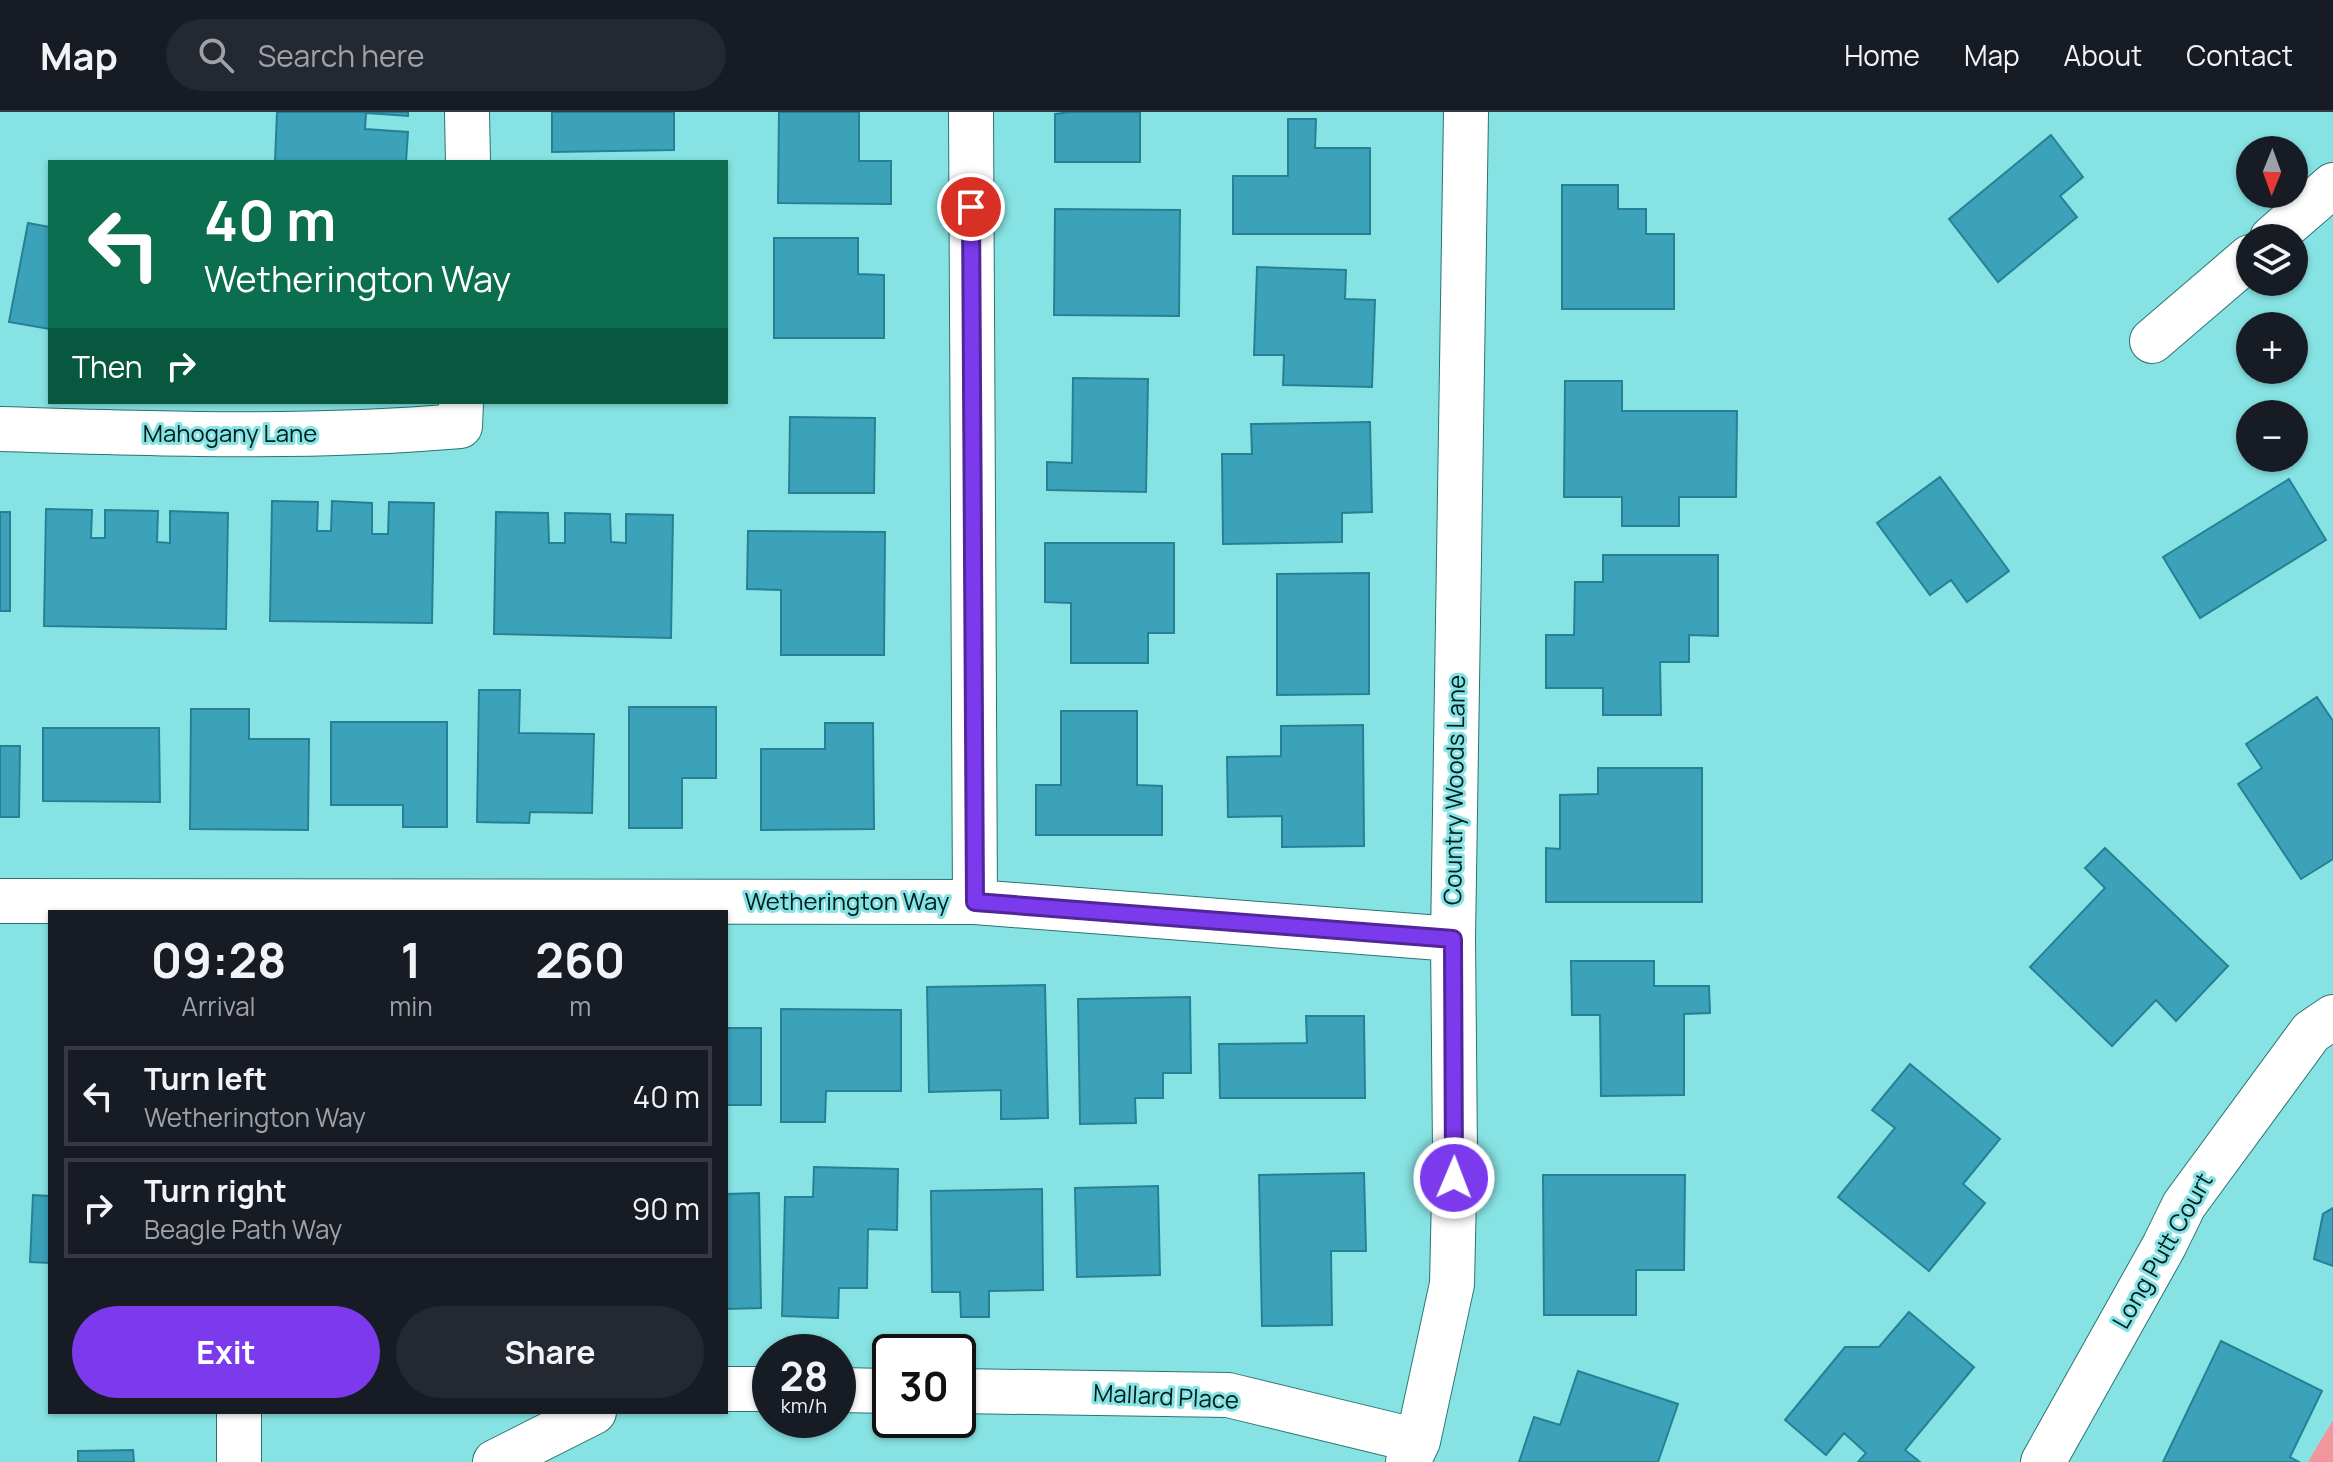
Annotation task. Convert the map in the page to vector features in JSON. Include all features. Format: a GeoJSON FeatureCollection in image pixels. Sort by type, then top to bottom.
{"type":"FeatureCollection","features":[{"type":"Feature","properties":{"kind":"street"},"geometry":{"type":"LineString","coordinates":[[467,112],[468,160]]}},
{"type":"Feature","properties":{"kind":"street"},"geometry":{"type":"LineString","coordinates":[[971,112],[975,902]]}},
{"type":"Feature","properties":{"kind":"street","name":"Country Woods Lane"},"geometry":{"type":"LineString","coordinates":[[1413,1452],[1452,1284],[1455,1151],[1453,939],[1466,112]]}},
{"type":"Feature","properties":{"kind":"street"},"geometry":{"type":"LineString","coordinates":[[2288,224],[2333,185]]}},
{"type":"Feature","properties":{"kind":"street"},"geometry":{"type":"LineString","coordinates":[[2152,341],[2236,269]]}},
{"type":"Feature","properties":{"kind":"street","name":"Mahogany Lane"},"geometry":{"type":"LineString","coordinates":[[0,429],[213,435],[372,433],[460,414]]}},
{"type":"Feature","properties":{"kind":"street","name":"Wetherington Way"},"geometry":{"type":"LineString","coordinates":[[0,901],[243,907],[975,902],[1453,939]]}},
{"type":"Feature","properties":{"kind":"street","name":"Long Putt Court"},"geometry":{"type":"LineString","coordinates":[[2043,1462],[2184,1205],[2311,1032],[2333,1017]]}},
{"type":"Feature","properties":{"kind":"street"},"geometry":{"type":"LineString","coordinates":[[728,1389],[752,1389]]}},
{"type":"Feature","properties":{"kind":"street","name":"Mallard Place"},"geometry":{"type":"LineString","coordinates":[[976,1391],[1228,1395],[1413,1452]]}},
{"type":"Feature","properties":{"kind":"street"},"geometry":{"type":"LineString","coordinates":[[239,1414],[239,1462]]}},
{"type":"Feature","properties":{"kind":"street"},"geometry":{"type":"LineString","coordinates":[[495,1462],[590,1414]]}},
{"type":"Feature","properties":{"kind":"shaded area"},"geometry":{"type":"Polygon","coordinates":[[[2333,1420],[2333,1462],[2308,1462],[2333,1420]]]}},
{"type":"Feature","properties":{"kind":"building"},"geometry":{"type":"Polygon","coordinates":[[[277,112],[408,112],[408,116],[366,113],[365,129],[408,132],[406,160],[275,160],[277,112]]]}},
{"type":"Feature","properties":{"kind":"building"},"geometry":{"type":"Polygon","coordinates":[[[552,112],[674,112],[674,150],[552,152],[552,112]]]}},
{"type":"Feature","properties":{"kind":"building"},"geometry":{"type":"Polygon","coordinates":[[[779,112],[859,112],[859,161],[891,161],[891,204],[778,203],[779,112]]]}},
{"type":"Feature","properties":{"kind":"building"},"geometry":{"type":"Polygon","coordinates":[[[1140,112],[1140,162],[1055,162],[1055,114],[1140,112]]]}},
{"type":"Feature","properties":{"kind":"building"},"geometry":{"type":"Polygon","coordinates":[[[1288,119],[1316,119],[1315,148],[1370,148],[1370,234],[1233,234],[1233,176],[1288,176],[1288,119]]]}},
{"type":"Feature","properties":{"kind":"building"},"geometry":{"type":"Polygon","coordinates":[[[2051,135],[2083,177],[2060,196],[2077,217],[1998,282],[1949,219],[2051,135]]]}},
{"type":"Feature","properties":{"kind":"building"},"geometry":{"type":"Polygon","coordinates":[[[1562,185],[1618,185],[1618,209],[1646,209],[1646,234],[1674,234],[1674,309],[1562,309],[1562,185]]]}},
{"type":"Feature","properties":{"kind":"building"},"geometry":{"type":"Polygon","coordinates":[[[1055,209],[1180,210],[1179,316],[1054,315],[1055,209]]]}},
{"type":"Feature","properties":{"kind":"building"},"geometry":{"type":"Polygon","coordinates":[[[28,223],[48,227],[48,329],[9,322],[28,223]]]}},
{"type":"Feature","properties":{"kind":"building"},"geometry":{"type":"Polygon","coordinates":[[[774,238],[858,238],[858,274],[884,275],[884,338],[774,338],[774,238]]]}},
{"type":"Feature","properties":{"kind":"building"},"geometry":{"type":"Polygon","coordinates":[[[1257,267],[1346,270],[1345,299],[1375,300],[1372,387],[1283,385],[1284,355],[1254,355],[1257,267]]]}},
{"type":"Feature","properties":{"kind":"building"},"geometry":{"type":"Polygon","coordinates":[[[1073,378],[1148,379],[1146,492],[1047,490],[1047,462],[1072,463],[1073,378]]]}},
{"type":"Feature","properties":{"kind":"building"},"geometry":{"type":"Polygon","coordinates":[[[1565,381],[1622,381],[1622,411],[1737,411],[1736,497],[1679,497],[1679,526],[1622,526],[1622,497],[1564,497],[1565,381]]]}},
{"type":"Feature","properties":{"kind":"building"},"geometry":{"type":"Polygon","coordinates":[[[790,417],[875,418],[874,493],[789,493],[790,417]]]}},
{"type":"Feature","properties":{"kind":"building"},"geometry":{"type":"Polygon","coordinates":[[[1370,422],[1372,512],[1342,513],[1342,542],[1223,544],[1222,454],[1252,454],[1251,424],[1370,422]]]}},
{"type":"Feature","properties":{"kind":"building"},"geometry":{"type":"Polygon","coordinates":[[[1940,477],[2009,571],[1967,602],[1951,580],[1930,595],[1877,523],[1940,477]]]}},
{"type":"Feature","properties":{"kind":"building"},"geometry":{"type":"Polygon","coordinates":[[[2289,479],[2326,540],[2200,618],[2163,557],[2289,479]]]}},
{"type":"Feature","properties":{"kind":"building"},"geometry":{"type":"Polygon","coordinates":[[[272,501],[318,502],[317,531],[331,531],[332,501],[372,503],[372,534],[388,534],[389,502],[434,503],[432,623],[270,621],[272,501]]]}},
{"type":"Feature","properties":{"kind":"building"},"geometry":{"type":"Polygon","coordinates":[[[46,509],[92,510],[91,538],[105,538],[105,510],[158,511],[157,542],[170,543],[170,511],[228,513],[226,629],[44,626],[46,509]]]}},
{"type":"Feature","properties":{"kind":"building"},"geometry":{"type":"Polygon","coordinates":[[[0,512],[10,512],[10,611],[0,611],[0,512]]]}},
{"type":"Feature","properties":{"kind":"building"},"geometry":{"type":"Polygon","coordinates":[[[496,512],[548,513],[549,543],[565,543],[565,513],[610,514],[611,542],[626,543],[626,514],[673,515],[671,638],[494,634],[496,512]]]}},
{"type":"Feature","properties":{"kind":"building"},"geometry":{"type":"Polygon","coordinates":[[[748,531],[885,532],[884,655],[781,655],[781,590],[747,589],[748,531]]]}},
{"type":"Feature","properties":{"kind":"building"},"geometry":{"type":"Polygon","coordinates":[[[1045,543],[1174,543],[1174,633],[1148,633],[1148,663],[1071,663],[1071,603],[1045,602],[1045,543]]]}},
{"type":"Feature","properties":{"kind":"building"},"geometry":{"type":"Polygon","coordinates":[[[1603,555],[1718,555],[1718,636],[1689,635],[1689,662],[1660,662],[1661,715],[1603,715],[1603,688],[1546,688],[1546,635],[1574,635],[1575,582],[1603,582],[1603,555]]]}},
{"type":"Feature","properties":{"kind":"building"},"geometry":{"type":"Polygon","coordinates":[[[1369,573],[1369,694],[1277,695],[1277,574],[1369,573]]]}},
{"type":"Feature","properties":{"kind":"building"},"geometry":{"type":"Polygon","coordinates":[[[479,690],[520,690],[519,733],[594,734],[592,813],[530,812],[529,823],[477,822],[479,690]]]}},
{"type":"Feature","properties":{"kind":"building"},"geometry":{"type":"Polygon","coordinates":[[[2317,697],[2333,721],[2333,859],[2301,879],[2238,784],[2262,768],[2246,744],[2317,697]]]}},
{"type":"Feature","properties":{"kind":"building"},"geometry":{"type":"Polygon","coordinates":[[[629,707],[716,707],[716,778],[682,778],[682,828],[629,828],[629,707]]]}},
{"type":"Feature","properties":{"kind":"building"},"geometry":{"type":"Polygon","coordinates":[[[191,709],[249,709],[249,739],[309,739],[308,830],[190,829],[191,709]]]}},
{"type":"Feature","properties":{"kind":"building"},"geometry":{"type":"Polygon","coordinates":[[[1061,711],[1137,711],[1137,785],[1162,786],[1162,835],[1036,835],[1036,785],[1061,785],[1061,711]]]}},
{"type":"Feature","properties":{"kind":"building"},"geometry":{"type":"Polygon","coordinates":[[[331,722],[447,722],[447,827],[403,827],[403,805],[331,805],[331,722]]]}},
{"type":"Feature","properties":{"kind":"building"},"geometry":{"type":"Polygon","coordinates":[[[825,723],[873,723],[874,829],[761,830],[761,749],[825,749],[825,723]]]}},
{"type":"Feature","properties":{"kind":"building"},"geometry":{"type":"Polygon","coordinates":[[[1363,725],[1364,846],[1282,847],[1282,816],[1228,817],[1227,757],[1281,756],[1281,726],[1363,725]]]}},
{"type":"Feature","properties":{"kind":"building"},"geometry":{"type":"Polygon","coordinates":[[[43,728],[159,728],[160,802],[43,801],[43,728]]]}},
{"type":"Feature","properties":{"kind":"building"},"geometry":{"type":"Polygon","coordinates":[[[0,746],[20,746],[19,817],[0,817],[0,746]]]}},
{"type":"Feature","properties":{"kind":"building"},"geometry":{"type":"Polygon","coordinates":[[[1598,768],[1702,768],[1702,902],[1546,902],[1546,848],[1560,849],[1560,795],[1598,794],[1598,768]]]}},
{"type":"Feature","properties":{"kind":"building"},"geometry":{"type":"Polygon","coordinates":[[[2105,848],[2228,966],[2176,1021],[2156,1000],[2112,1046],[2030,967],[2105,888],[2085,868],[2105,848]]]}},
{"type":"Feature","properties":{"kind":"building"},"geometry":{"type":"Polygon","coordinates":[[[1571,961],[1654,961],[1654,986],[1709,986],[1710,1013],[1684,1014],[1684,1095],[1601,1096],[1600,1015],[1572,1015],[1571,961]]]}},
{"type":"Feature","properties":{"kind":"building"},"geometry":{"type":"Polygon","coordinates":[[[1045,985],[1048,1118],[1001,1119],[1001,1090],[929,1092],[927,987],[1045,985]]]}},
{"type":"Feature","properties":{"kind":"building"},"geometry":{"type":"Polygon","coordinates":[[[1190,997],[1191,1073],[1163,1073],[1163,1098],[1135,1098],[1136,1123],[1080,1124],[1078,999],[1190,997]]]}},
{"type":"Feature","properties":{"kind":"building"},"geometry":{"type":"Polygon","coordinates":[[[781,1009],[901,1010],[901,1091],[826,1091],[825,1122],[781,1122],[781,1009]]]}},
{"type":"Feature","properties":{"kind":"building"},"geometry":{"type":"Polygon","coordinates":[[[1306,1016],[1364,1016],[1365,1098],[1220,1098],[1219,1044],[1307,1043],[1306,1016]]]}},
{"type":"Feature","properties":{"kind":"building"},"geometry":{"type":"Polygon","coordinates":[[[728,1028],[761,1028],[761,1105],[728,1105],[728,1028]]]}},
{"type":"Feature","properties":{"kind":"building"},"geometry":{"type":"Polygon","coordinates":[[[1910,1064],[2000,1139],[1963,1184],[1985,1203],[1929,1271],[1838,1197],[1895,1128],[1872,1110],[1910,1064]]]}},
{"type":"Feature","properties":{"kind":"building"},"geometry":{"type":"Polygon","coordinates":[[[814,1167],[898,1169],[897,1230],[868,1229],[867,1288],[839,1288],[838,1318],[782,1316],[785,1197],[813,1197],[814,1167]]]}},
{"type":"Feature","properties":{"kind":"building"},"geometry":{"type":"Polygon","coordinates":[[[1364,1173],[1366,1251],[1331,1251],[1332,1325],[1262,1326],[1259,1175],[1364,1173]]]}},
{"type":"Feature","properties":{"kind":"building"},"geometry":{"type":"Polygon","coordinates":[[[1543,1175],[1685,1175],[1684,1270],[1636,1270],[1636,1315],[1544,1315],[1543,1175]]]}},
{"type":"Feature","properties":{"kind":"building"},"geometry":{"type":"Polygon","coordinates":[[[1158,1186],[1160,1275],[1077,1277],[1075,1188],[1158,1186]]]}},
{"type":"Feature","properties":{"kind":"building"},"geometry":{"type":"Polygon","coordinates":[[[1042,1189],[1043,1290],[989,1291],[989,1317],[961,1317],[960,1292],[932,1292],[931,1191],[1042,1189]]]}},
{"type":"Feature","properties":{"kind":"building"},"geometry":{"type":"Polygon","coordinates":[[[759,1193],[761,1308],[728,1309],[728,1194],[759,1193]]]}},
{"type":"Feature","properties":{"kind":"building"},"geometry":{"type":"Polygon","coordinates":[[[33,1195],[48,1196],[48,1263],[30,1262],[33,1195]]]}},
{"type":"Feature","properties":{"kind":"building"},"geometry":{"type":"Polygon","coordinates":[[[2333,1208],[2333,1266],[2314,1259],[2323,1214],[2333,1208]]]}},
{"type":"Feature","properties":{"kind":"building"},"geometry":{"type":"Polygon","coordinates":[[[1909,1312],[1974,1367],[1905,1450],[1920,1462],[1858,1462],[1866,1453],[1844,1433],[1826,1455],[1785,1420],[1845,1347],[1879,1347],[1909,1312]]]}},
{"type":"Feature","properties":{"kind":"building"},"geometry":{"type":"Polygon","coordinates":[[[2221,1341],[2322,1391],[2290,1457],[2299,1462],[2163,1462],[2221,1341]]]}},
{"type":"Feature","properties":{"kind":"building"},"geometry":{"type":"Polygon","coordinates":[[[1578,1371],[1678,1404],[1658,1462],[1519,1462],[1534,1417],[1560,1425],[1578,1371]]]}},
{"type":"Feature","properties":{"kind":"building"},"geometry":{"type":"Polygon","coordinates":[[[133,1450],[134,1462],[78,1462],[78,1451],[133,1450]]]}},
{"type":"Feature","properties":{"kind":"route"},"geometry":{"type":"LineString","coordinates":[[971,207],[975,902],[1453,939],[1454,1178]]}}]}
